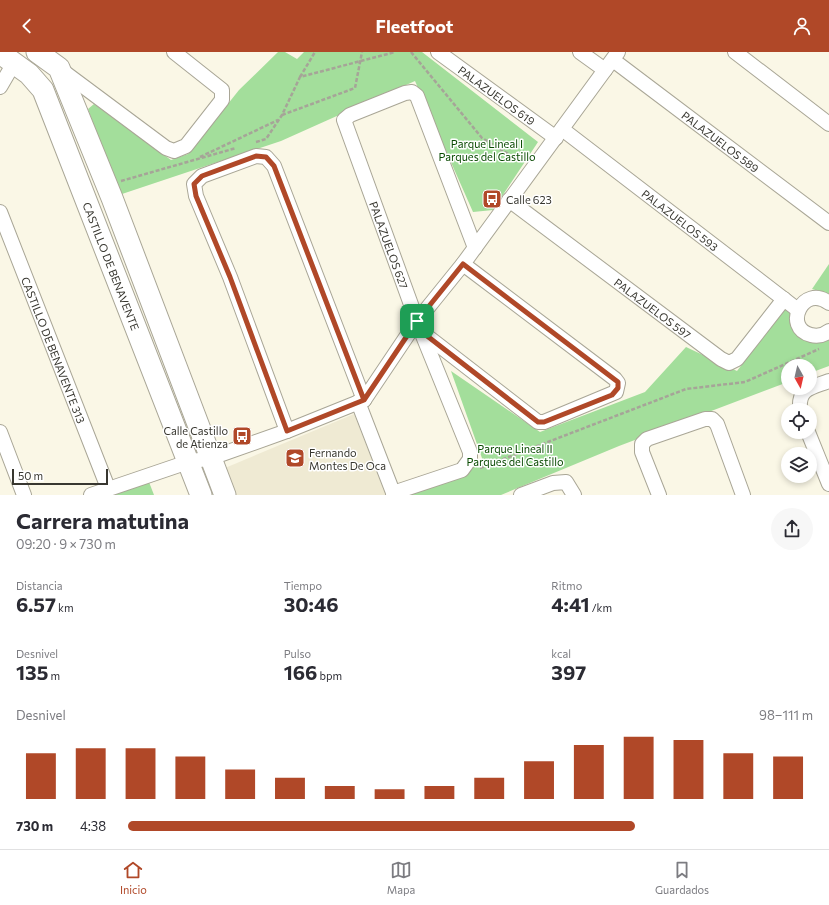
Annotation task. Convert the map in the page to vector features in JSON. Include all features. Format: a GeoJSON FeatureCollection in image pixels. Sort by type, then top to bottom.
{"type":"FeatureCollection","features":[{"type":"Feature","properties":{"kind":"street"},"geometry":{"type":"LineString","coordinates":[[37,52],[166,148],[174,151],[186,146],[222,100],[222,90],[174,52]]}},
{"type":"Feature","properties":{"kind":"street","name":"PALAZUELOS 619"},"geometry":{"type":"LineString","coordinates":[[438,52],[559,133]]}},
{"type":"Feature","properties":{"kind":"street","name":"PALAZUELOS 589"},"geometry":{"type":"LineString","coordinates":[[580,52],[612,61],[829,223]]}},
{"type":"Feature","properties":{"kind":"street"},"geometry":{"type":"LineString","coordinates":[[735,52],[829,124]]}},
{"type":"Feature","properties":{"kind":"street"},"geometry":{"type":"LineString","coordinates":[[0,87],[7,58]]}},
{"type":"Feature","properties":{"kind":"street","name":"CASTILLO DE BENAVENTE"},"geometry":{"type":"LineString","coordinates":[[7,58],[30,74],[46,95],[202,495]]}},
{"type":"Feature","properties":{"kind":"street"},"geometry":{"type":"LineString","coordinates":[[91,495],[188,462],[211,458],[287,431],[361,401],[419,326],[509,200],[612,61]]}},
{"type":"Feature","properties":{"kind":"street"},"geometry":{"type":"LineString","coordinates":[[59,68],[107,185],[225,495]]}},
{"type":"Feature","properties":{"kind":"street","name":"PALAZUELOS 627"},"geometry":{"type":"LineString","coordinates":[[475,248],[417,96],[412,92],[405,93],[350,115],[344,120],[419,326],[475,464]]}},
{"type":"Feature","properties":{"kind":"street","name":"PALAZUELOS 593"},"geometry":{"type":"LineString","coordinates":[[559,133],[798,310]]}},
{"type":"Feature","properties":{"kind":"street"},"geometry":{"type":"LineString","coordinates":[[287,431],[230,277],[196,196],[194,184],[202,176],[256,156],[266,157],[274,166],[361,401],[393,494],[475,464]]}},
{"type":"Feature","properties":{"kind":"street","name":"PALAZUELOS 597"},"geometry":{"type":"LineString","coordinates":[[509,200],[721,359],[730,363],[738,359],[784,299]]}},
{"type":"Feature","properties":{"kind":"street","name":"CASTILLO DE BENAVENTE 313"},"geometry":{"type":"LineString","coordinates":[[0,212],[108,488]]}},
{"type":"Feature","properties":{"kind":"street"},"geometry":{"type":"LineString","coordinates":[[419,326],[538,422],[544,422],[616,392],[618,382],[463,264]]}},
{"type":"Feature","properties":{"kind":"street"},"geometry":{"type":"LineString","coordinates":[[829,303],[823,299],[811,298],[801,305],[798,310],[797,322],[804,332],[815,336],[821,336],[829,331]]}},
{"type":"Feature","properties":{"kind":"street"},"geometry":{"type":"LineString","coordinates":[[799,403],[799,399],[804,391],[829,381]]}},
{"type":"Feature","properties":{"kind":"street"},"geometry":{"type":"LineString","coordinates":[[659,495],[642,452],[642,444],[647,439],[705,418],[712,419],[717,424],[743,495]]}},
{"type":"Feature","properties":{"kind":"street"},"geometry":{"type":"LineString","coordinates":[[0,432],[24,495]]}},
{"type":"Feature","properties":{"kind":"street"},"geometry":{"type":"LineString","coordinates":[[811,439],[829,484]]}},
{"type":"Feature","properties":{"kind":"street"},"geometry":{"type":"LineString","coordinates":[[521,495],[553,483],[566,482],[574,495]]}},
{"type":"Feature","properties":{"kind":"path"},"geometry":{"type":"LineString","coordinates":[[252,143],[266,139],[282,115],[300,77],[315,52]]}},
{"type":"Feature","properties":{"kind":"path"},"geometry":{"type":"LineString","coordinates":[[282,115],[354,88],[362,52]]}},
{"type":"Feature","properties":{"kind":"path"},"geometry":{"type":"LineString","coordinates":[[300,77],[395,52]]}},
{"type":"Feature","properties":{"kind":"path"},"geometry":{"type":"LineString","coordinates":[[411,52],[482,138],[510,156]]}},
{"type":"Feature","properties":{"kind":"path"},"geometry":{"type":"LineString","coordinates":[[192,161],[278,120]]}},
{"type":"Feature","properties":{"kind":"path"},"geometry":{"type":"LineString","coordinates":[[107,185],[237,148]]}},
{"type":"Feature","properties":{"kind":"path"},"geometry":{"type":"LineString","coordinates":[[475,464],[686,389],[745,382],[822,348]]}},
{"type":"Feature","properties":{"kind":"shaded area"},"geometry":{"type":"Polygon","coordinates":[[[354,414],[386,495],[236,495],[225,468],[354,414]]]}},
{"type":"Feature","properties":{"kind":"green space","name":"Parque Lineal I Parques del Castillo"},"geometry":{"type":"Polygon","coordinates":[[[278,52],[285,52],[297,59],[304,52],[422,52],[538,142],[493,210],[473,212],[415,81],[281,141],[119,195],[88,109],[94,104],[171,160],[188,154],[239,90],[278,52]]]}},
{"type":"Feature","properties":{"kind":"green space"},"geometry":{"type":"Polygon","coordinates":[[[829,264],[829,294],[812,289],[829,264]]]}},
{"type":"Feature","properties":{"kind":"green space","name":"Parque Lineal II Parques del Castillo"},"geometry":{"type":"Polygon","coordinates":[[[784,309],[791,312],[806,340],[825,342],[829,339],[829,366],[817,370],[817,359],[781,359],[781,385],[619,446],[501,495],[409,495],[483,461],[451,371],[540,432],[645,392],[686,347],[737,371],[784,309]]]}},
{"type":"Feature","properties":{"kind":"green space"},"geometry":{"type":"Polygon","coordinates":[[[149,482],[154,495],[114,495],[149,482]]]}},
{"type":"Feature","properties":{"kind":"place","name":"Calle 623"},"geometry":{"type":"Point","coordinates":[492,199]}},
{"type":"Feature","properties":{"kind":"place","name":"Calle Castillo de Atienza"},"geometry":{"type":"Point","coordinates":[242,436]}},
{"type":"Feature","properties":{"kind":"place","name":"Fernando Montes De Oca"},"geometry":{"type":"Point","coordinates":[295,458]}},
{"type":"Feature","properties":{"kind":"route"},"geometry":{"type":"LineString","coordinates":[[417,321],[364,400],[287,431],[230,277],[196,196],[194,184],[202,176],[256,156],[266,157],[274,166],[364,400],[390,360],[417,321],[422,332],[538,422],[544,422],[612,395],[618,388],[618,382],[463,264],[417,321]]}}]}
